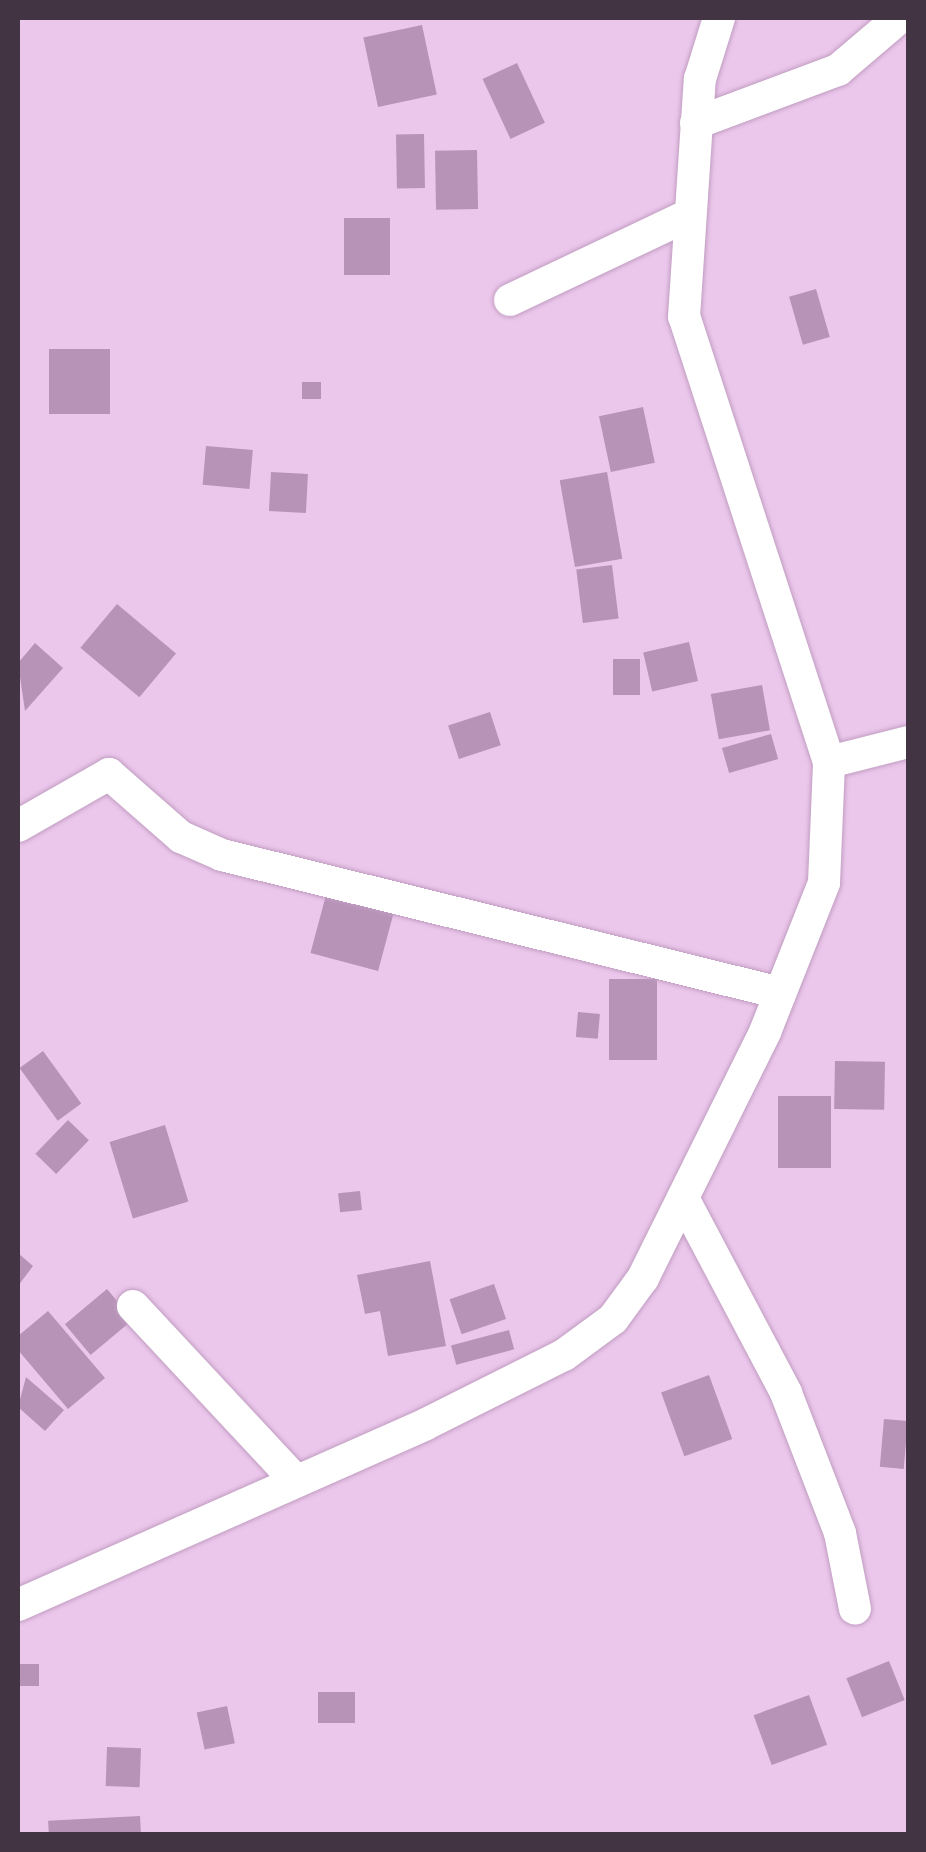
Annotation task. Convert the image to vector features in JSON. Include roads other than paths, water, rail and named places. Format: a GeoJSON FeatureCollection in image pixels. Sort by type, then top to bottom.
{"type":"FeatureCollection","features":[{"type":"Feature","properties":{"kind":"street"},"geometry":{"type":"LineString","coordinates":[[18,1605],[62,1593],[564,1355],[613,1318],[684,1200],[780,994],[824,883],[829,762],[684,317],[686,216],[696,123],[719,18]]}},
{"type":"Feature","properties":{"kind":"street"},"geometry":{"type":"LineString","coordinates":[[696,123],[838,70],[899,18]]}},
{"type":"Feature","properties":{"kind":"street"},"geometry":{"type":"LineString","coordinates":[[510,300],[686,216]]}},
{"type":"Feature","properties":{"kind":"street"},"geometry":{"type":"LineString","coordinates":[[829,762],[908,742]]}},
{"type":"Feature","properties":{"kind":"street"},"geometry":{"type":"LineString","coordinates":[[18,826],[109,774],[182,837],[222,855],[780,994]]}},
{"type":"Feature","properties":{"kind":"street"},"geometry":{"type":"LineString","coordinates":[[684,1200],[786,1394],[840,1534],[855,1609]]}},
{"type":"Feature","properties":{"kind":"street"},"geometry":{"type":"LineString","coordinates":[[133,1306],[294,1480]]}}]}
